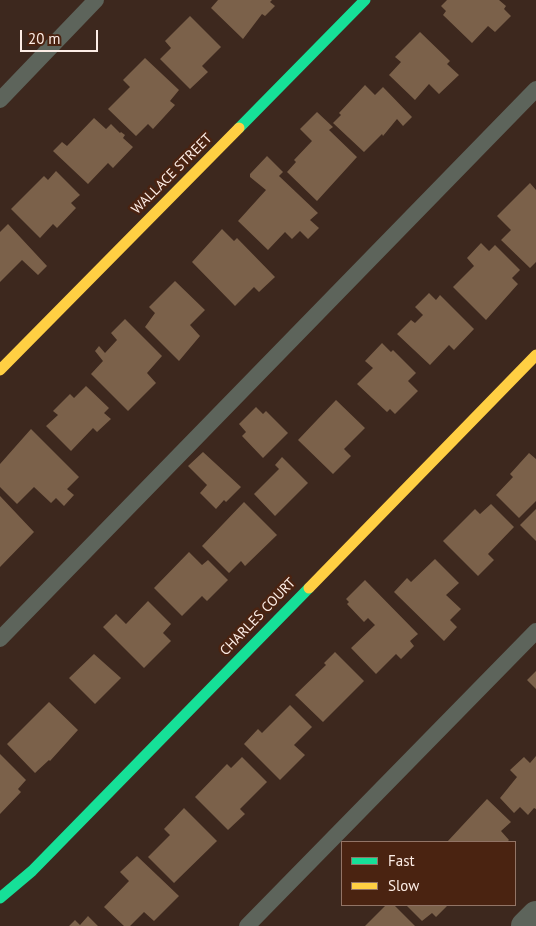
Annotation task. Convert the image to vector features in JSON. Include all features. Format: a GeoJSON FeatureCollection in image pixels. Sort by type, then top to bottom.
{"type":"FeatureCollection","features":[{"type":"Feature","properties":{"kind":"street","name":"WALLACE STREET"},"geometry":{"type":"LineString","coordinates":[[0,370],[364,0]]}},
{"type":"Feature","properties":{"kind":"street","name":"CHARLES COURT"},"geometry":{"type":"LineString","coordinates":[[0,898],[32,871],[536,355]]}},
{"type":"Feature","properties":{"kind":"street"},"geometry":{"type":"LineString","coordinates":[[525,926],[536,915]]}},
{"type":"Feature","properties":{"kind":"lane"},"geometry":{"type":"LineString","coordinates":[[0,100],[96,0]]}},
{"type":"Feature","properties":{"kind":"lane"},"geometry":{"type":"LineString","coordinates":[[0,639],[536,89]]}},
{"type":"Feature","properties":{"kind":"lane"},"geometry":{"type":"LineString","coordinates":[[247,926],[536,631]]}},
{"type":"Feature","properties":{"kind":"building"},"geometry":{"type":"Polygon","coordinates":[[[218,0],[272,0],[270,2],[275,6],[265,16],[262,14],[243,39],[211,8],[218,0]]]}},
{"type":"Feature","properties":{"kind":"building"},"geometry":{"type":"Polygon","coordinates":[[[447,0],[499,0],[506,6],[504,9],[511,16],[495,32],[488,26],[472,43],[443,15],[446,11],[441,6],[447,0]]]}},
{"type":"Feature","properties":{"kind":"building"},"geometry":{"type":"Polygon","coordinates":[[[190,16],[221,47],[202,66],[208,72],[190,89],[160,59],[171,48],[165,41],[190,16]]]}},
{"type":"Feature","properties":{"kind":"building"},"geometry":{"type":"Polygon","coordinates":[[[420,32],[450,61],[447,64],[459,75],[439,94],[429,84],[415,100],[389,75],[401,62],[395,57],[420,32]]]}},
{"type":"Feature","properties":{"kind":"building"},"geometry":{"type":"Polygon","coordinates":[[[145,58],[179,90],[170,101],[175,105],[153,129],[148,124],[136,136],[108,109],[130,87],[123,80],[145,58]]]}},
{"type":"Feature","properties":{"kind":"building"},"geometry":{"type":"Polygon","coordinates":[[[365,85],[375,95],[383,87],[412,117],[403,126],[397,119],[383,136],[382,134],[364,152],[333,123],[341,115],[339,113],[365,85]]]}},
{"type":"Feature","properties":{"kind":"building"},"geometry":{"type":"Polygon","coordinates":[[[317,112],[333,127],[329,130],[357,157],[317,201],[287,172],[296,162],[294,160],[312,141],[300,129],[317,112]]]}},
{"type":"Feature","properties":{"kind":"building"},"geometry":{"type":"Polygon","coordinates":[[[94,118],[106,129],[111,124],[120,133],[125,135],[123,138],[133,147],[113,168],[108,163],[88,184],[53,151],[62,142],[67,146],[94,118]]]}},
{"type":"Feature","properties":{"kind":"building"},"geometry":{"type":"Polygon","coordinates":[[[267,156],[283,172],[279,176],[318,213],[310,220],[319,228],[308,239],[300,231],[292,239],[285,232],[268,250],[238,221],[266,190],[250,177],[250,174],[267,156]]]}},
{"type":"Feature","properties":{"kind":"building"},"geometry":{"type":"Polygon","coordinates":[[[56,171],[80,195],[71,203],[76,208],[57,228],[53,224],[40,238],[11,209],[44,176],[48,180],[56,171]]]}},
{"type":"Feature","properties":{"kind":"building"},"geometry":{"type":"Polygon","coordinates":[[[530,183],[536,190],[536,262],[530,268],[501,240],[511,230],[497,216],[530,183]]]}},
{"type":"Feature","properties":{"kind":"building"},"geometry":{"type":"Polygon","coordinates":[[[8,224],[47,266],[38,275],[22,260],[0,282],[0,232],[8,224]]]}},
{"type":"Feature","properties":{"kind":"building"},"geometry":{"type":"Polygon","coordinates":[[[222,229],[234,241],[237,238],[275,277],[259,292],[254,287],[235,306],[192,262],[222,229]]]}},
{"type":"Feature","properties":{"kind":"building"},"geometry":{"type":"Polygon","coordinates":[[[481,243],[489,251],[495,245],[520,270],[512,278],[518,284],[486,320],[453,287],[474,266],[467,258],[481,243]]]}},
{"type":"Feature","properties":{"kind":"building"},"geometry":{"type":"Polygon","coordinates":[[[175,281],[205,310],[190,325],[200,336],[179,361],[145,327],[155,313],[149,307],[175,281]]]}},
{"type":"Feature","properties":{"kind":"building"},"geometry":{"type":"Polygon","coordinates":[[[429,293],[436,300],[440,295],[474,329],[454,350],[449,345],[430,365],[397,334],[411,320],[415,323],[423,315],[415,307],[429,293]]]}},
{"type":"Feature","properties":{"kind":"building"},"geometry":{"type":"Polygon","coordinates":[[[125,319],[162,356],[147,373],[156,383],[128,411],[91,374],[103,361],[95,351],[99,346],[105,353],[117,340],[111,333],[125,319]]]}},
{"type":"Feature","properties":{"kind":"building"},"geometry":{"type":"Polygon","coordinates":[[[382,343],[391,352],[393,350],[416,373],[408,381],[418,391],[395,414],[390,409],[387,412],[357,384],[373,368],[365,361],[382,343]]]}},
{"type":"Feature","properties":{"kind":"building"},"geometry":{"type":"Polygon","coordinates":[[[86,386],[109,408],[104,413],[111,419],[97,432],[93,428],[71,451],[46,426],[58,415],[53,411],[70,394],[74,398],[86,386]]]}},
{"type":"Feature","properties":{"kind":"building"},"geometry":{"type":"Polygon","coordinates":[[[336,400],[365,428],[344,449],[351,456],[333,474],[298,440],[336,400]]]}},
{"type":"Feature","properties":{"kind":"building"},"geometry":{"type":"Polygon","coordinates":[[[256,407],[263,414],[266,411],[288,433],[263,458],[242,436],[246,432],[239,424],[256,407]]]}},
{"type":"Feature","properties":{"kind":"building"},"geometry":{"type":"Polygon","coordinates":[[[31,429],[79,477],[67,489],[74,495],[64,506],[56,498],[51,503],[34,487],[17,504],[0,487],[0,464],[31,429]]]}},
{"type":"Feature","properties":{"kind":"building"},"geometry":{"type":"Polygon","coordinates":[[[203,452],[241,487],[216,509],[200,493],[207,485],[188,466],[203,452]]]}},
{"type":"Feature","properties":{"kind":"building"},"geometry":{"type":"Polygon","coordinates":[[[529,453],[536,459],[536,501],[519,518],[496,495],[513,477],[510,474],[529,453]]]}},
{"type":"Feature","properties":{"kind":"building"},"geometry":{"type":"Polygon","coordinates":[[[282,457],[308,483],[275,516],[254,494],[279,469],[275,465],[282,457]]]}},
{"type":"Feature","properties":{"kind":"building"},"geometry":{"type":"Polygon","coordinates":[[[0,496],[34,532],[0,567],[0,496]]]}},
{"type":"Feature","properties":{"kind":"building"},"geometry":{"type":"Polygon","coordinates":[[[244,502],[277,535],[245,566],[241,561],[229,573],[202,546],[244,502]]]}},
{"type":"Feature","properties":{"kind":"building"},"geometry":{"type":"Polygon","coordinates":[[[491,504],[514,527],[488,554],[494,560],[478,576],[443,541],[475,509],[480,514],[491,504]]]}},
{"type":"Feature","properties":{"kind":"building"},"geometry":{"type":"Polygon","coordinates":[[[536,509],[536,541],[520,525],[536,509]]]}},
{"type":"Feature","properties":{"kind":"building"},"geometry":{"type":"Polygon","coordinates":[[[189,552],[202,565],[208,560],[228,580],[207,601],[202,596],[182,616],[154,588],[189,552]]]}},
{"type":"Feature","properties":{"kind":"building"},"geometry":{"type":"Polygon","coordinates":[[[435,559],[459,583],[446,595],[461,609],[450,620],[457,627],[444,641],[394,592],[407,578],[411,582],[435,559]]]}},
{"type":"Feature","properties":{"kind":"building"},"geometry":{"type":"Polygon","coordinates":[[[365,580],[418,634],[410,641],[414,646],[401,659],[396,654],[376,674],[351,648],[375,625],[368,618],[364,622],[347,604],[349,602],[346,599],[365,580]]]}},
{"type":"Feature","properties":{"kind":"building"},"geometry":{"type":"Polygon","coordinates":[[[148,601],[171,624],[163,633],[171,641],[144,668],[103,627],[116,614],[126,624],[148,601]]]}},
{"type":"Feature","properties":{"kind":"building"},"geometry":{"type":"Polygon","coordinates":[[[335,652],[364,681],[323,722],[295,695],[326,665],[324,663],[335,652]]]}},
{"type":"Feature","properties":{"kind":"building"},"geometry":{"type":"Polygon","coordinates":[[[94,654],[121,678],[95,704],[69,678],[94,654]]]}},
{"type":"Feature","properties":{"kind":"building"},"geometry":{"type":"Polygon","coordinates":[[[536,671],[536,689],[527,680],[536,671]]]}},
{"type":"Feature","properties":{"kind":"building"},"geometry":{"type":"Polygon","coordinates":[[[49,702],[78,730],[50,761],[35,773],[7,744],[49,702]]]}},
{"type":"Feature","properties":{"kind":"building"},"geometry":{"type":"Polygon","coordinates":[[[290,705],[312,727],[294,745],[305,755],[280,780],[244,744],[258,729],[262,733],[290,705]]]}},
{"type":"Feature","properties":{"kind":"building"},"geometry":{"type":"Polygon","coordinates":[[[0,754],[26,780],[18,789],[21,792],[0,814],[0,754]]]}},
{"type":"Feature","properties":{"kind":"building"},"geometry":{"type":"Polygon","coordinates":[[[536,756],[536,809],[534,808],[528,815],[520,807],[514,813],[500,798],[517,777],[510,770],[524,757],[530,763],[536,756]]]}},
{"type":"Feature","properties":{"kind":"building"},"geometry":{"type":"Polygon","coordinates":[[[242,757],[267,782],[240,809],[245,814],[228,830],[195,797],[227,764],[231,768],[242,757]]]}},
{"type":"Feature","properties":{"kind":"building"},"geometry":{"type":"Polygon","coordinates":[[[487,799],[511,822],[501,831],[508,841],[448,841],[487,799]]]}},
{"type":"Feature","properties":{"kind":"building"},"geometry":{"type":"Polygon","coordinates":[[[184,808],[217,841],[174,883],[148,857],[170,835],[164,829],[184,808]]]}},
{"type":"Feature","properties":{"kind":"building"},"geometry":{"type":"Polygon","coordinates":[[[137,856],[179,896],[154,921],[144,912],[130,926],[124,926],[104,907],[129,881],[120,872],[137,856]]]}},
{"type":"Feature","properties":{"kind":"building"},"geometry":{"type":"Polygon","coordinates":[[[385,906],[395,906],[415,926],[365,926],[385,906]]]}},
{"type":"Feature","properties":{"kind":"building"},"geometry":{"type":"Polygon","coordinates":[[[407,906],[447,906],[436,917],[432,913],[422,921],[407,906]]]}},
{"type":"Feature","properties":{"kind":"building"},"geometry":{"type":"Polygon","coordinates":[[[88,916],[98,926],[69,926],[75,920],[80,925],[88,916]]]}},
{"type":"Feature","properties":{"kind":"traffic: fast"},"geometry":{"type":"LineString","coordinates":[[239,128],[365,0]]}},
{"type":"Feature","properties":{"kind":"traffic: fast"},"geometry":{"type":"LineString","coordinates":[[0,898],[32,871],[309,588]]}},
{"type":"Feature","properties":{"kind":"traffic: slow"},"geometry":{"type":"LineString","coordinates":[[0,370],[239,128]]}},
{"type":"Feature","properties":{"kind":"traffic: slow"},"geometry":{"type":"LineString","coordinates":[[309,588],[536,355]]}}]}
